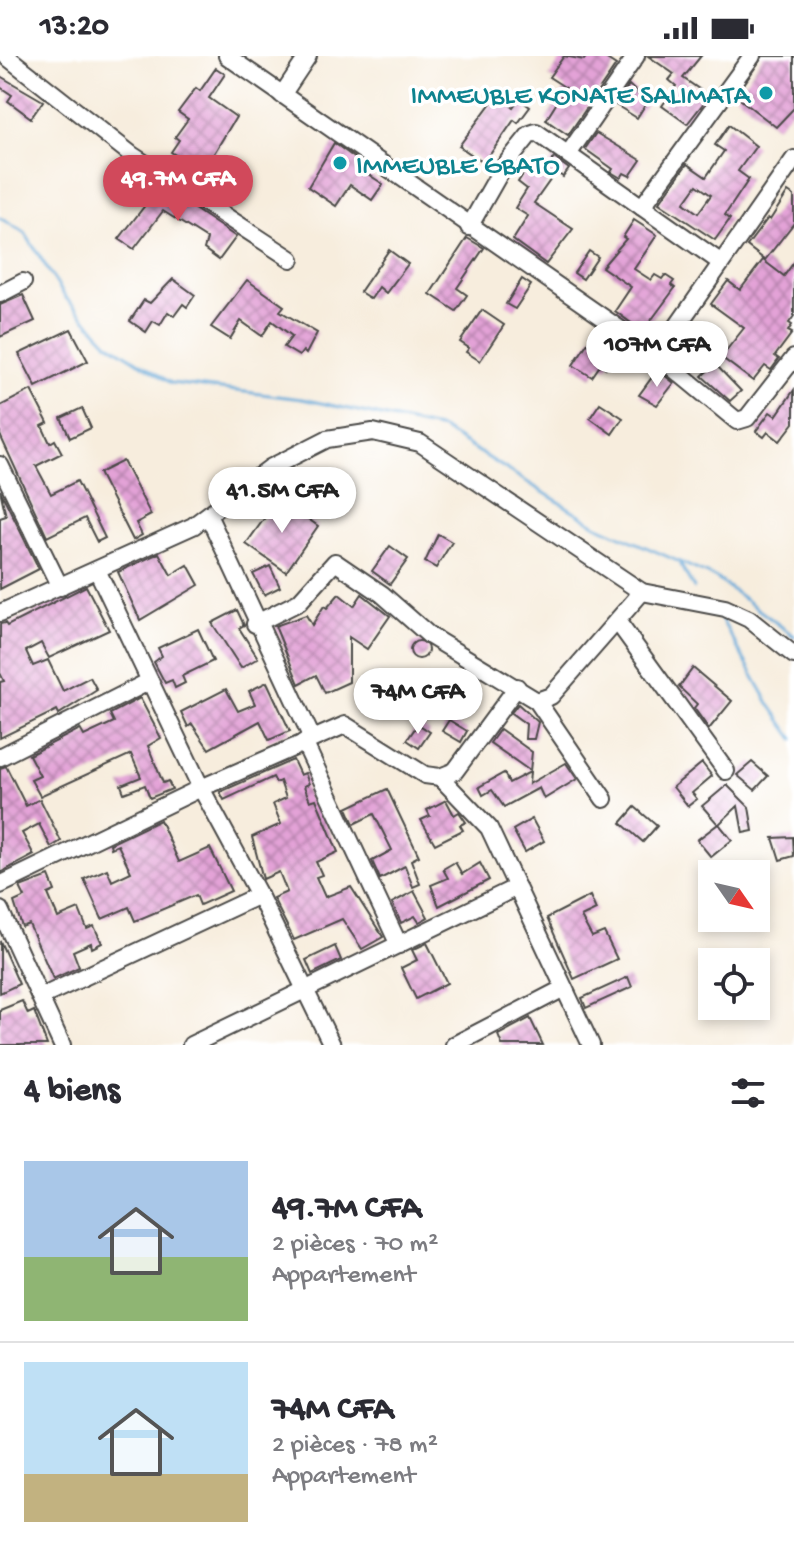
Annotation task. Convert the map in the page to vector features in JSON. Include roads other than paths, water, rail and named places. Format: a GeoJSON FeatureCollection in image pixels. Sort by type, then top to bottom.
{"type":"FeatureCollection","features":[{"type":"Feature","properties":{"kind":"street"},"geometry":{"type":"LineString","coordinates":[[227,56],[657,355],[741,422],[794,358]]}},
{"type":"Feature","properties":{"kind":"street"},"geometry":{"type":"LineString","coordinates":[[282,95],[308,56]]}},
{"type":"Feature","properties":{"kind":"street"},"geometry":{"type":"LineString","coordinates":[[569,153],[636,56]]}},
{"type":"Feature","properties":{"kind":"street"},"geometry":{"type":"LineString","coordinates":[[642,207],[752,56]]}},
{"type":"Feature","properties":{"kind":"street"},"geometry":{"type":"LineString","coordinates":[[8,57],[132,155],[291,259]]}},
{"type":"Feature","properties":{"kind":"street"},"geometry":{"type":"LineString","coordinates":[[469,227],[502,169],[530,134],[541,132],[720,262]]}},
{"type":"Feature","properties":{"kind":"street"},"geometry":{"type":"LineString","coordinates":[[657,355],[794,159]]}},
{"type":"Feature","properties":{"kind":"street"},"geometry":{"type":"LineString","coordinates":[[0,294],[23,282]]}},
{"type":"Feature","properties":{"kind":"street"},"geometry":{"type":"LineString","coordinates":[[0,613],[209,517],[270,468],[327,439],[373,432],[420,443],[642,592],[725,608],[749,619],[794,655]]}},
{"type":"Feature","properties":{"kind":"street"},"geometry":{"type":"LineString","coordinates":[[1,472],[60,587]]}},
{"type":"Feature","properties":{"kind":"street"},"geometry":{"type":"LineString","coordinates":[[209,517],[399,945]]}},
{"type":"Feature","properties":{"kind":"street"},"geometry":{"type":"LineString","coordinates":[[255,624],[299,602],[335,562],[382,594],[430,636],[537,701],[604,799]]}},
{"type":"Feature","properties":{"kind":"street"},"geometry":{"type":"LineString","coordinates":[[97,570],[201,788],[259,895],[332,1045]]}},
{"type":"Feature","properties":{"kind":"street"},"geometry":{"type":"LineString","coordinates":[[537,701],[551,696],[642,592]]}},
{"type":"Feature","properties":{"kind":"street"},"geometry":{"type":"LineString","coordinates":[[617,621],[726,771]]}},
{"type":"Feature","properties":{"kind":"street"},"geometry":{"type":"LineString","coordinates":[[0,757],[150,681]]}},
{"type":"Feature","properties":{"kind":"street"},"geometry":{"type":"LineString","coordinates":[[0,885],[201,788],[345,725],[425,775],[440,777],[455,771],[465,761],[517,687]]}},
{"type":"Feature","properties":{"kind":"street"},"geometry":{"type":"LineString","coordinates":[[440,777],[489,828],[591,1045]]}},
{"type":"Feature","properties":{"kind":"street"},"geometry":{"type":"LineString","coordinates":[[191,1045],[517,887]]}},
{"type":"Feature","properties":{"kind":"street"},"geometry":{"type":"LineString","coordinates":[[41,997],[259,895]]}},
{"type":"Feature","properties":{"kind":"street"},"geometry":{"type":"LineString","coordinates":[[0,910],[62,1045]]}},
{"type":"Feature","properties":{"kind":"street"},"geometry":{"type":"LineString","coordinates":[[454,1045],[564,988]]}},
{"type":"Feature","properties":{"kind":"waterway"},"geometry":{"type":"LineString","coordinates":[[0,218],[25,233],[65,297],[108,343],[171,383],[302,399],[442,429],[596,525],[716,578],[794,636]]}},
{"type":"Feature","properties":{"kind":"waterway"},"geometry":{"type":"LineString","coordinates":[[680,564],[694,588]]}},
{"type":"Feature","properties":{"kind":"waterway"},"geometry":{"type":"LineString","coordinates":[[720,617],[770,705],[794,739]]}},
{"type":"Feature","properties":{"kind":"place","name":"IMMEUBLE KONATE SALIMATA"},"geometry":{"type":"Point","coordinates":[766,93]}},
{"type":"Feature","properties":{"kind":"place","name":"IMMEUBLE GBATO"},"geometry":{"type":"Point","coordinates":[340,163]}}]}
